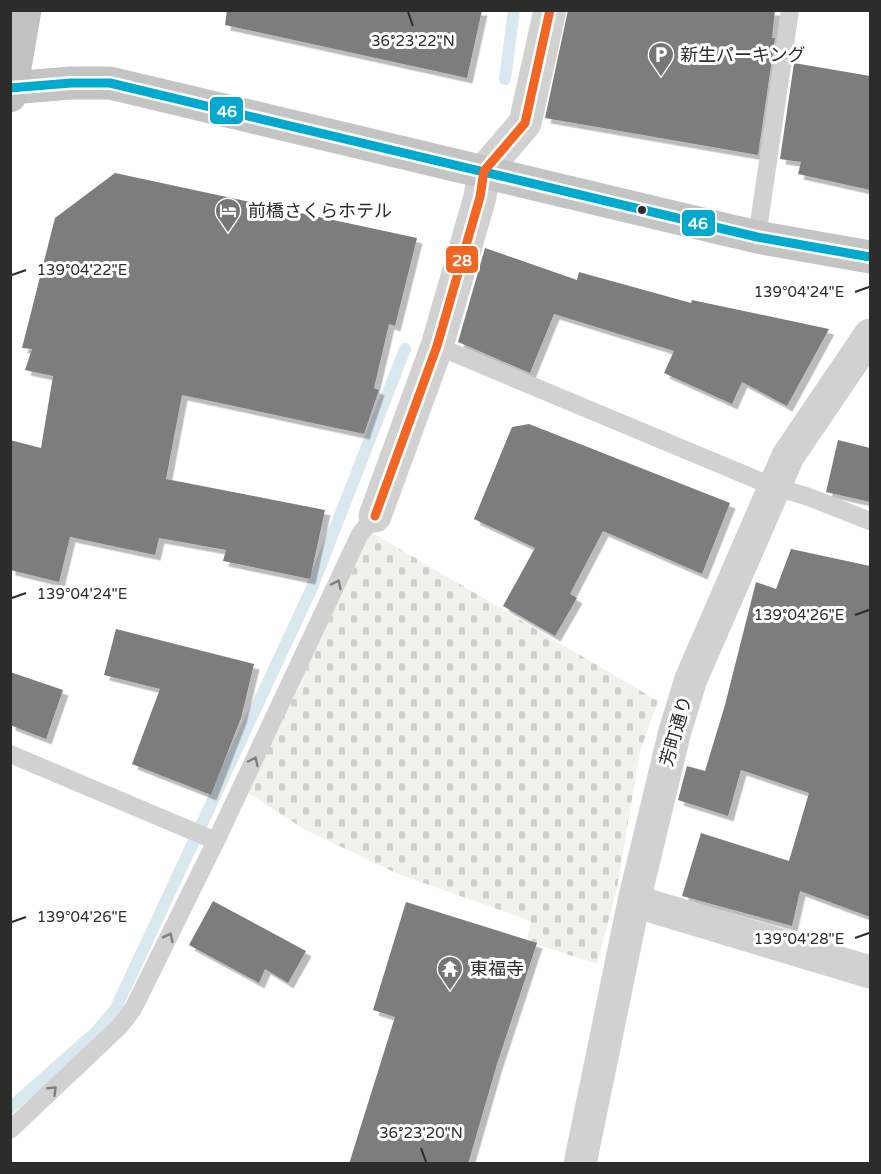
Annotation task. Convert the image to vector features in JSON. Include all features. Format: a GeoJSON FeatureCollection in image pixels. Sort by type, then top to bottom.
{"type":"FeatureCollection","features":[{"type":"Feature","properties":{"kind":"highway"},"geometry":{"type":"LineString","coordinates":[[11,90],[25,10]]}},
{"type":"Feature","properties":{"kind":"main road"},"geometry":{"type":"LineString","coordinates":[[11,90],[71,83],[110,83],[757,237],[870,256]]}},
{"type":"Feature","properties":{"kind":"street"},"geometry":{"type":"LineString","coordinates":[[375,516],[437,346],[480,197],[484,171],[525,123],[550,10]]}},
{"type":"Feature","properties":{"kind":"street","name":"芳町通り"},"geometry":{"type":"LineString","coordinates":[[580,1164],[634,901],[675,731],[691,679],[788,456],[870,335]]}},
{"type":"Feature","properties":{"kind":"street"},"geometry":{"type":"LineString","coordinates":[[634,901],[870,972]]}},
{"type":"Feature","properties":{"kind":"lane"},"geometry":{"type":"LineString","coordinates":[[757,237],[790,10]]}},
{"type":"Feature","properties":{"kind":"lane"},"geometry":{"type":"LineString","coordinates":[[437,346],[774,487],[806,496],[870,521]]}},
{"type":"Feature","properties":{"kind":"lane"},"geometry":{"type":"LineString","coordinates":[[10,1130],[120,1026],[133,1009],[360,534],[375,516]]}},
{"type":"Feature","properties":{"kind":"lane"},"geometry":{"type":"LineString","coordinates":[[10,754],[214,841]]}},
{"type":"Feature","properties":{"kind":"green space"},"geometry":{"type":"Polygon","coordinates":[[[371,532],[658,701],[640,751],[617,888],[597,964],[527,941],[531,921],[398,874],[304,829],[248,793],[371,532]]]}},
{"type":"Feature","properties":{"kind":"building"},"geometry":{"type":"Polygon","coordinates":[[[227,10],[482,10],[467,78],[225,25],[227,10]]]}},
{"type":"Feature","properties":{"kind":"building","name":"新生パーキング"},"geometry":{"type":"Polygon","coordinates":[[[568,10],[775,10],[772,38],[775,38],[758,155],[545,118],[568,10]]]}},
{"type":"Feature","properties":{"kind":"building"},"geometry":{"type":"Polygon","coordinates":[[[794,63],[870,76],[870,190],[798,174],[801,162],[780,159],[794,63]]]}},
{"type":"Feature","properties":{"kind":"building"},"geometry":{"type":"Polygon","coordinates":[[[115,173],[417,238],[395,326],[389,324],[374,388],[379,390],[364,434],[182,395],[166,479],[325,510],[310,579],[223,561],[226,550],[159,538],[155,555],[70,537],[59,582],[10,570],[10,440],[41,448],[53,376],[25,370],[32,349],[22,348],[55,218],[115,173]]]}},
{"type":"Feature","properties":{"kind":"building"},"geometry":{"type":"Polygon","coordinates":[[[485,248],[577,280],[579,272],[691,303],[692,300],[829,329],[787,406],[742,382],[732,404],[664,373],[674,351],[554,314],[530,373],[458,342],[485,248]]]}},
{"type":"Feature","properties":{"kind":"building"},"geometry":{"type":"Polygon","coordinates":[[[529,424],[730,503],[702,574],[603,531],[570,594],[577,598],[555,636],[503,606],[535,548],[474,519],[512,427],[529,424]]]}},
{"type":"Feature","properties":{"kind":"building"},"geometry":{"type":"Polygon","coordinates":[[[838,440],[870,448],[870,502],[826,492],[838,440]]]}},
{"type":"Feature","properties":{"kind":"building"},"geometry":{"type":"Polygon","coordinates":[[[791,549],[870,566],[870,917],[800,891],[792,926],[682,896],[701,833],[789,861],[809,793],[741,770],[728,816],[678,800],[687,766],[705,771],[725,705],[756,582],[776,589],[791,549]]]}},
{"type":"Feature","properties":{"kind":"building"},"geometry":{"type":"Polygon","coordinates":[[[116,629],[254,664],[241,718],[211,795],[132,764],[160,689],[104,675],[116,629]]]}},
{"type":"Feature","properties":{"kind":"building"},"geometry":{"type":"Polygon","coordinates":[[[10,672],[63,690],[46,739],[10,725],[10,672]]]}},
{"type":"Feature","properties":{"kind":"building"},"geometry":{"type":"Polygon","coordinates":[[[213,901],[306,951],[288,983],[265,969],[259,983],[189,945],[213,901]]]}},
{"type":"Feature","properties":{"kind":"building"},"geometry":{"type":"Polygon","coordinates":[[[406,902],[537,943],[497,1064],[468,1164],[349,1164],[395,1017],[373,1010],[406,902]]]}},
{"type":"Feature","properties":{"kind":"waterway"},"geometry":{"type":"LineString","coordinates":[[505,79],[514,10]]}},
{"type":"Feature","properties":{"kind":"waterway"},"geometry":{"type":"LineString","coordinates":[[10,1108],[96,1032],[115,1010],[311,590],[405,349]]}},
{"type":"Feature","properties":{"kind":"transit line","name":"28"},"geometry":{"type":"LineString","coordinates":[[375,516],[437,346],[480,197],[484,171],[525,123],[550,10]]}},
{"type":"Feature","properties":{"kind":"transit line","name":"46"},"geometry":{"type":"LineString","coordinates":[[10,88],[71,83],[110,83],[757,237],[870,257]]}},
{"type":"Feature","properties":{"kind":"place","name":"新生パーキング"},"geometry":{"type":"Point","coordinates":[661,78]}},
{"type":"Feature","properties":{"kind":"place","name":"前橋さくらホテル"},"geometry":{"type":"Point","coordinates":[228,234]}},
{"type":"Feature","properties":{"kind":"place","name":"東福寺"},"geometry":{"type":"Point","coordinates":[450,992]}}]}
